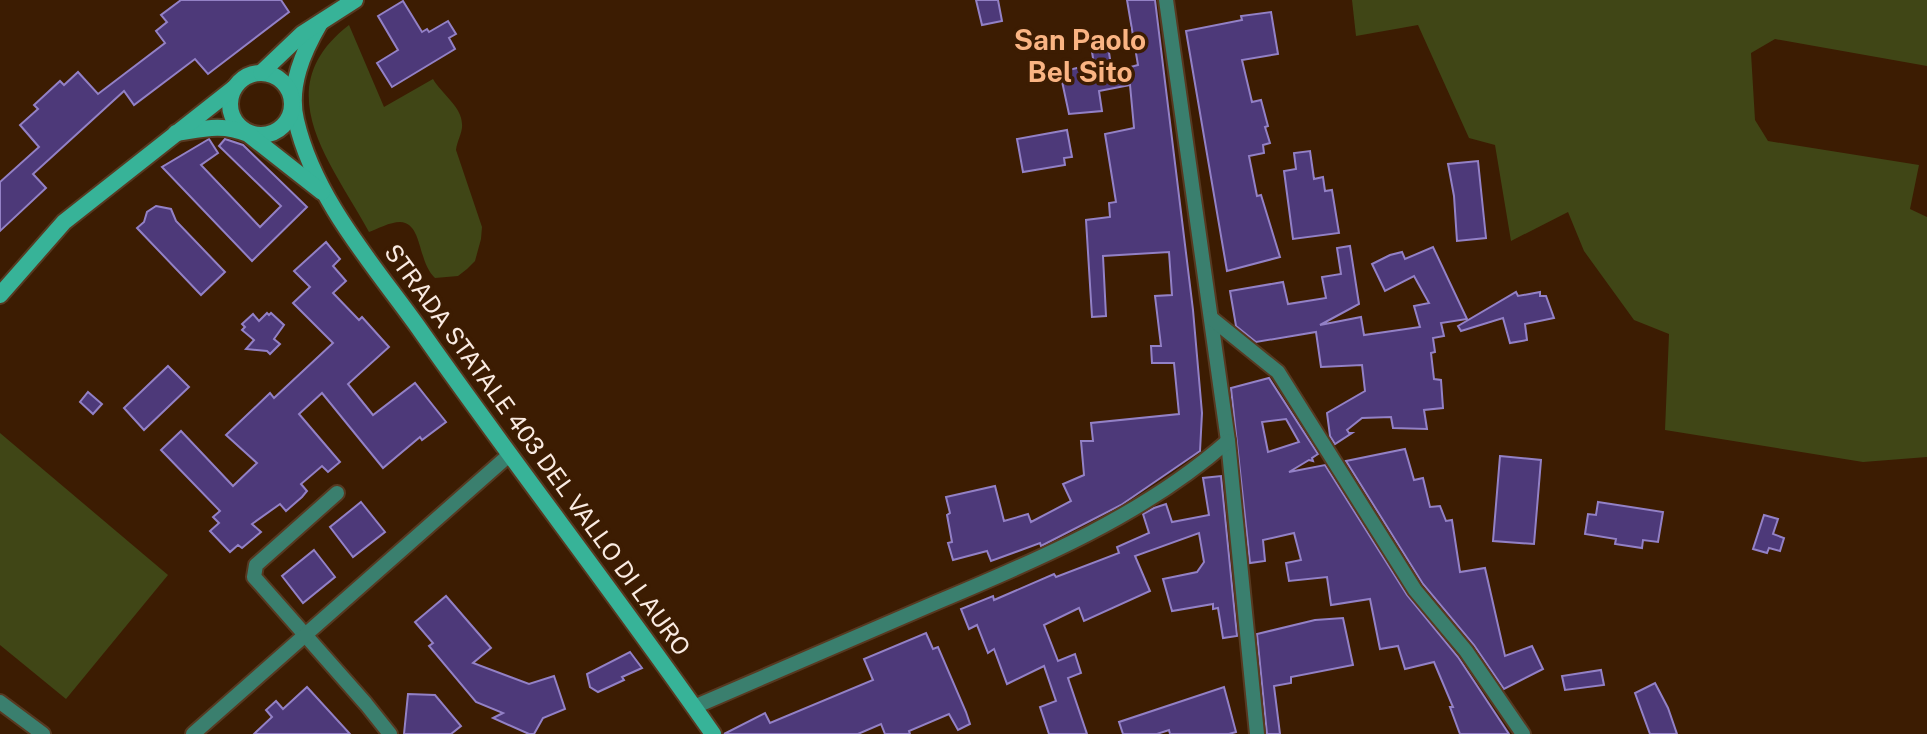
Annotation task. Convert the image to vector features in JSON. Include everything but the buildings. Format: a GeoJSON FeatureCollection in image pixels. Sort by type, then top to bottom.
{"type":"FeatureCollection","features":[{"type":"Feature","properties":{"kind":"main road"},"geometry":{"type":"LineString","coordinates":[[0,295],[64,222],[246,77],[261,73],[302,34],[355,0]]}},
{"type":"Feature","properties":{"kind":"main road","name":"STRADA STATALE 403 DEL VALLO DI LAURO"},"geometry":{"type":"LineString","coordinates":[[320,23],[299,65],[292,103],[296,123],[323,193],[508,456],[713,734]]}},
{"type":"Feature","properties":{"kind":"main road"},"geometry":{"type":"LineString","coordinates":[[234,88],[230,96],[231,114],[235,122],[248,134],[275,133],[288,120],[292,103],[290,93],[279,79],[261,73]]}},
{"type":"Feature","properties":{"kind":"main road","name":"STRADA STATALE 403 DEL VALLO DI LAURO"},"geometry":{"type":"LineString","coordinates":[[174,134],[225,126],[248,134],[323,193]]}},
{"type":"Feature","properties":{"kind":"street"},"geometry":{"type":"LineString","coordinates":[[1166,0],[1228,441],[1257,734]]}},
{"type":"Feature","properties":{"kind":"street"},"geometry":{"type":"LineString","coordinates":[[1211,318],[1278,372],[1415,590],[1466,651],[1523,734]]}},
{"type":"Feature","properties":{"kind":"street"},"geometry":{"type":"LineString","coordinates":[[694,707],[1007,573],[1119,517],[1200,466],[1228,441]]}},
{"type":"Feature","properties":{"kind":"street"},"geometry":{"type":"LineString","coordinates":[[193,734],[508,456]]}},
{"type":"Feature","properties":{"kind":"street"},"geometry":{"type":"LineString","coordinates":[[337,493],[256,565],[254,577],[390,734]]}},
{"type":"Feature","properties":{"kind":"street"},"geometry":{"type":"LineString","coordinates":[[0,702],[43,734]]}},
{"type":"Feature","properties":{"kind":"green space"},"geometry":{"type":"Polygon","coordinates":[[[1352,0],[1927,0],[1927,66],[1775,39],[1751,53],[1755,120],[1768,141],[1919,165],[1910,209],[1927,217],[1927,457],[1863,462],[1665,430],[1669,334],[1634,320],[1584,251],[1568,212],[1511,241],[1495,145],[1469,138],[1418,25],[1356,36],[1352,0]]]}},
{"type":"Feature","properties":{"kind":"green space"},"geometry":{"type":"Polygon","coordinates":[[[349,25],[384,107],[433,79],[459,112],[462,127],[456,150],[482,227],[475,261],[458,276],[435,278],[429,271],[413,229],[407,224],[392,223],[369,232],[324,153],[309,100],[312,74],[324,49],[349,25]]]}},
{"type":"Feature","properties":{"kind":"green space"},"geometry":{"type":"Polygon","coordinates":[[[0,433],[168,575],[66,699],[0,645],[0,433]]]}},
{"type":"Feature","properties":{"kind":"district","name":"San Paolo Bel Sito"},"geometry":{"type":"Point","coordinates":[1080,56]}}]}
